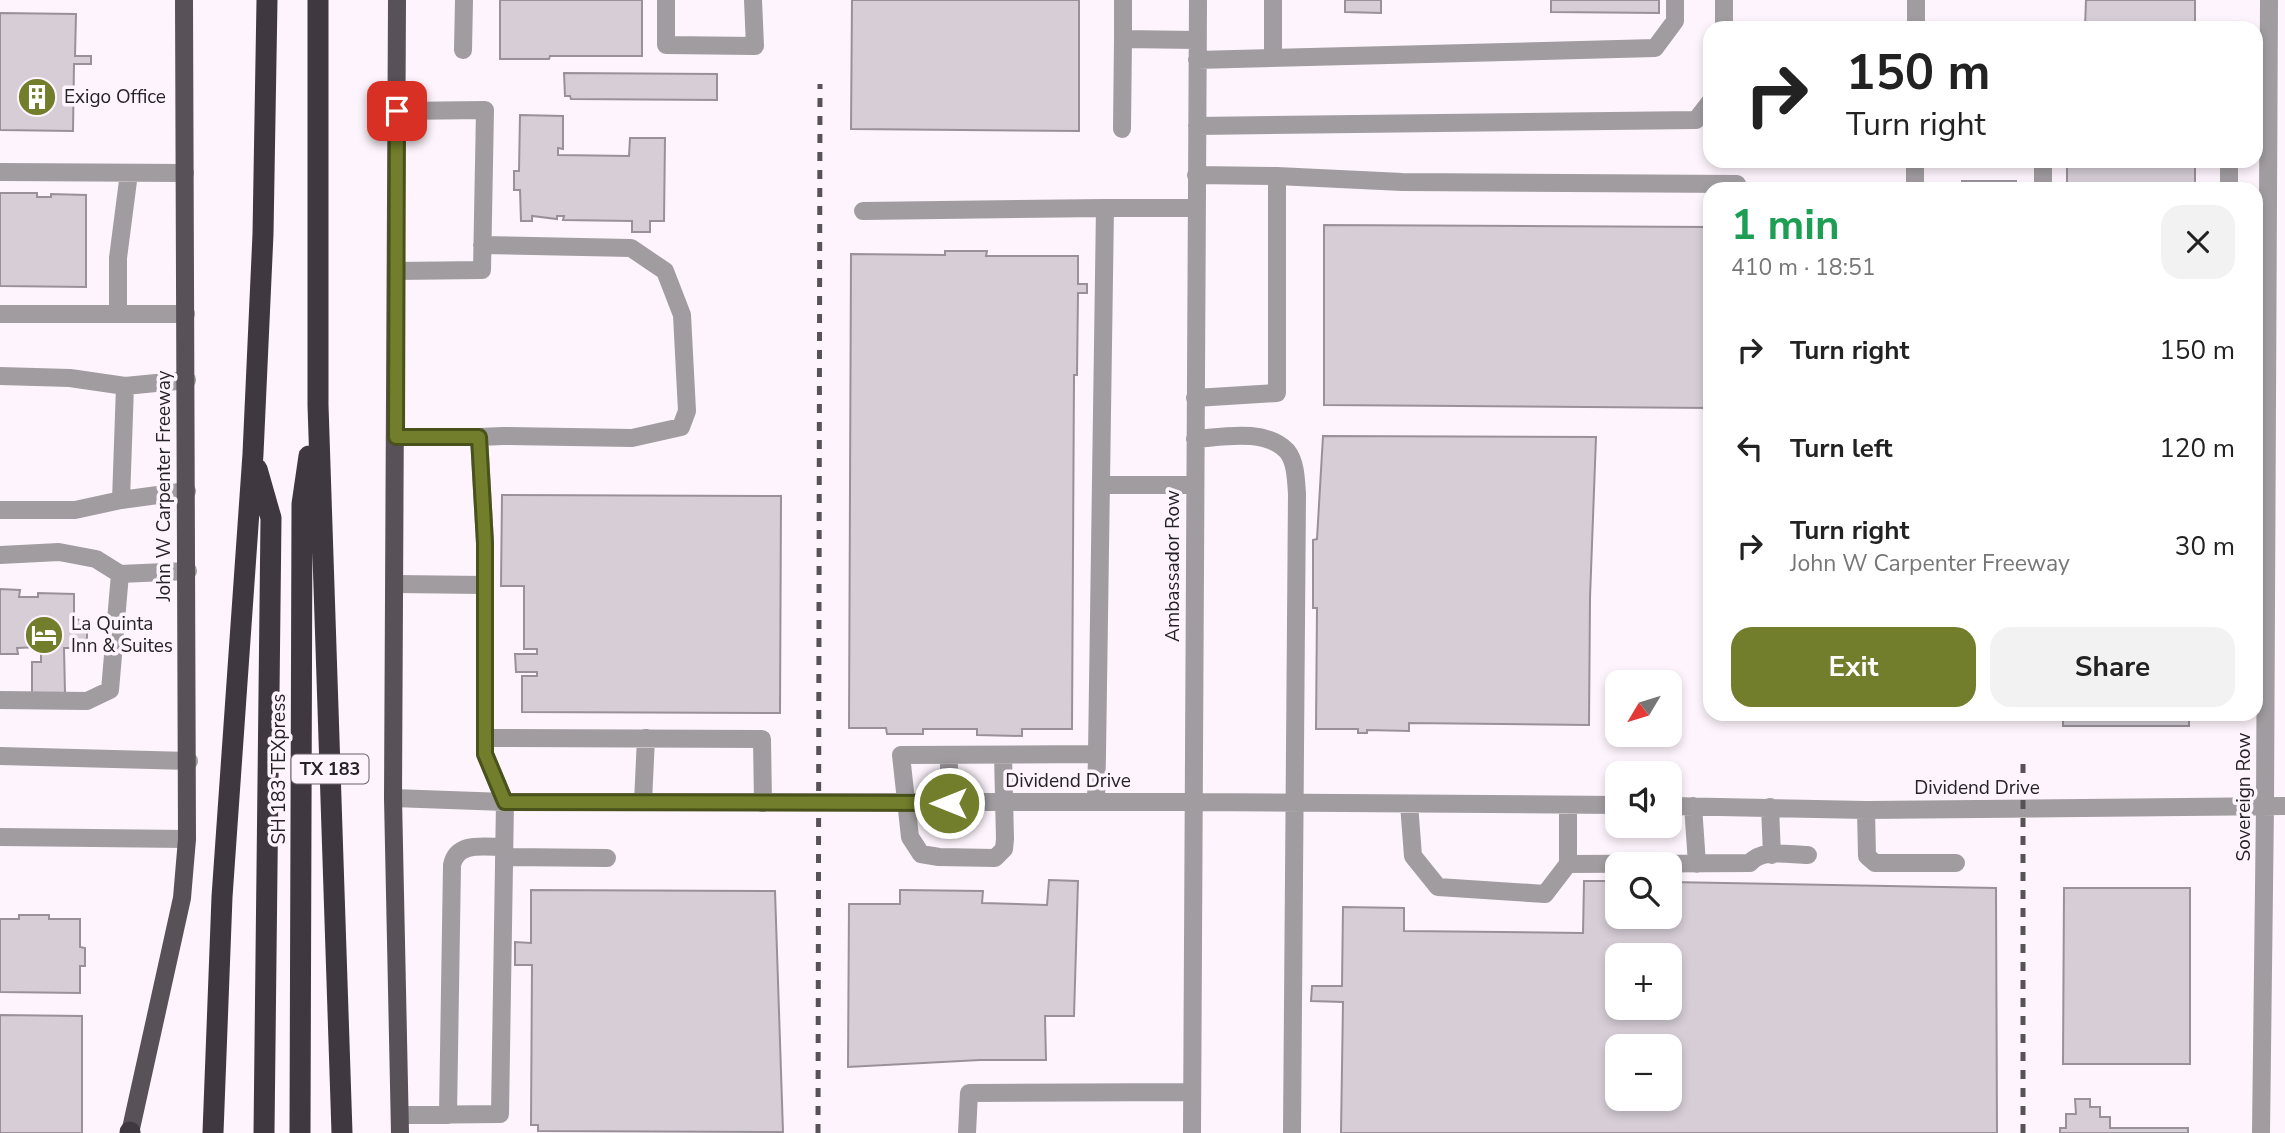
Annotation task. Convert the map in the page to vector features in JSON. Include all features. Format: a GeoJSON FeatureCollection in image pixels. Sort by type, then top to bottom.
{"type":"FeatureCollection","features":[{"type":"Feature","properties":{"kind":"highway"},"geometry":{"type":"LineString","coordinates":[[213,1133],[222,897],[253,454],[263,234],[267,0]]}},
{"type":"Feature","properties":{"kind":"highway","name":"TX 183"},"geometry":{"type":"LineString","coordinates":[[318,0],[317,405],[342,1133]]}},
{"type":"Feature","properties":{"kind":"highway","name":"SH 183 TEXpress"},"geometry":{"type":"LineString","coordinates":[[300,1133],[302,504],[317,405]]}},
{"type":"Feature","properties":{"kind":"highway","name":"SH 183 TEXpress"},"geometry":{"type":"LineString","coordinates":[[253,454],[271,518],[264,1133]]}},
{"type":"Feature","properties":{"kind":"main road","name":"John W Carpenter Freeway"},"geometry":{"type":"LineString","coordinates":[[130,1133],[183,898],[187,839],[189,761],[184,0]]}},
{"type":"Feature","properties":{"kind":"main road"},"geometry":{"type":"LineString","coordinates":[[397,0],[394,798],[400,1124]]}},
{"type":"Feature","properties":{"kind":"street"},"geometry":{"type":"LineString","coordinates":[[463,50],[464,0]]}},
{"type":"Feature","properties":{"kind":"street"},"geometry":{"type":"LineString","coordinates":[[666,0],[666,45],[755,46],[753,0]]}},
{"type":"Feature","properties":{"kind":"street"},"geometry":{"type":"LineString","coordinates":[[1122,129],[1123,0]]}},
{"type":"Feature","properties":{"kind":"street","name":"Ambassador Row"},"geometry":{"type":"LineString","coordinates":[[1192,1133],[1198,0]]}},
{"type":"Feature","properties":{"kind":"street"},"geometry":{"type":"LineString","coordinates":[[1273,0],[1273,58]]}},
{"type":"Feature","properties":{"kind":"street"},"geometry":{"type":"LineString","coordinates":[[1197,60],[1655,48],[1675,21],[1675,0]]}},
{"type":"Feature","properties":{"kind":"street"},"geometry":{"type":"LineString","coordinates":[[1724,0],[1724,21]]}},
{"type":"Feature","properties":{"kind":"street"},"geometry":{"type":"LineString","coordinates":[[1916,0],[1916,21]]}},
{"type":"Feature","properties":{"kind":"street","name":"Sovereign Row"},"geometry":{"type":"LineString","coordinates":[[2263,133],[2269,0]]}},
{"type":"Feature","properties":{"kind":"street"},"geometry":{"type":"LineString","coordinates":[[1123,39],[1197,40]]}},
{"type":"Feature","properties":{"kind":"street"},"geometry":{"type":"LineString","coordinates":[[396,271],[482,270],[485,110],[397,111]]}},
{"type":"Feature","properties":{"kind":"street"},"geometry":{"type":"LineString","coordinates":[[1197,126],[1696,120],[1703,111]]}},
{"type":"Feature","properties":{"kind":"street","name":"Sovereign Row"},"geometry":{"type":"LineString","coordinates":[[2263,159],[2276,206],[2263,321]]}},
{"type":"Feature","properties":{"kind":"street"},"geometry":{"type":"LineString","coordinates":[[0,172],[185,173]]}},
{"type":"Feature","properties":{"kind":"street"},"geometry":{"type":"LineString","coordinates":[[118,314],[118,258],[130,173]]}},
{"type":"Feature","properties":{"kind":"street"},"geometry":{"type":"LineString","coordinates":[[1196,175],[1402,182],[1703,184]]}},
{"type":"Feature","properties":{"kind":"street"},"geometry":{"type":"LineString","coordinates":[[1195,398],[1277,393],[1277,176]]}},
{"type":"Feature","properties":{"kind":"street"},"geometry":{"type":"LineString","coordinates":[[1096,802],[1104,208]]}},
{"type":"Feature","properties":{"kind":"street"},"geometry":{"type":"LineString","coordinates":[[863,211],[1196,208]]}},
{"type":"Feature","properties":{"kind":"street"},"geometry":{"type":"LineString","coordinates":[[396,437],[632,438],[681,427],[687,411],[682,315],[665,271],[631,248],[482,245]]}},
{"type":"Feature","properties":{"kind":"street"},"geometry":{"type":"LineString","coordinates":[[0,314],[186,314]]}},
{"type":"Feature","properties":{"kind":"street","name":"Sovereign Row"},"geometry":{"type":"LineString","coordinates":[[2261,1133],[2265,806],[2276,437],[2263,338]]}},
{"type":"Feature","properties":{"kind":"street"},"geometry":{"type":"LineString","coordinates":[[0,376],[69,379],[125,387],[187,380]]}},
{"type":"Feature","properties":{"kind":"street"},"geometry":{"type":"LineString","coordinates":[[121,500],[125,387]]}},
{"type":"Feature","properties":{"kind":"street"},"geometry":{"type":"LineString","coordinates":[[1195,439],[1240,436],[1269,439],[1287,452],[1295,470],[1297,494],[1292,1133]]}},
{"type":"Feature","properties":{"kind":"street"},"geometry":{"type":"LineString","coordinates":[[400,1124],[448,1115],[500,1114],[505,802],[485,754],[485,585],[479,437]]}},
{"type":"Feature","properties":{"kind":"street"},"geometry":{"type":"LineString","coordinates":[[1101,485],[1195,485]]}},
{"type":"Feature","properties":{"kind":"street"},"geometry":{"type":"LineString","coordinates":[[0,510],[75,510],[121,500],[187,491]]}},
{"type":"Feature","properties":{"kind":"street"},"geometry":{"type":"LineString","coordinates":[[0,555],[59,552],[96,559],[120,574],[188,571]]}},
{"type":"Feature","properties":{"kind":"street"},"geometry":{"type":"LineString","coordinates":[[0,700],[87,702],[110,690],[120,574]]}},
{"type":"Feature","properties":{"kind":"street"},"geometry":{"type":"LineString","coordinates":[[395,584],[485,585]]}},
{"type":"Feature","properties":{"kind":"street"},"geometry":{"type":"LineString","coordinates":[[485,738],[762,739],[763,803]]}},
{"type":"Feature","properties":{"kind":"street"},"geometry":{"type":"LineString","coordinates":[[643,802],[646,738]]}},
{"type":"Feature","properties":{"kind":"street"},"geometry":{"type":"LineString","coordinates":[[1003,755],[1004,849],[995,858],[921,854],[910,837],[901,755],[1097,754]]}},
{"type":"Feature","properties":{"kind":"street"},"geometry":{"type":"LineString","coordinates":[[949,755],[949,803]]}},
{"type":"Feature","properties":{"kind":"street"},"geometry":{"type":"LineString","coordinates":[[0,756],[189,761]]}},
{"type":"Feature","properties":{"kind":"street","name":"Dividend Drive"},"geometry":{"type":"LineString","coordinates":[[394,798],[505,802],[1193,802],[1605,806]]}},
{"type":"Feature","properties":{"kind":"street"},"geometry":{"type":"LineString","coordinates":[[1409,804],[1413,856],[1438,887],[1545,894],[1568,864],[1567,805]]}},
{"type":"Feature","properties":{"kind":"street","name":"Dividend Drive"},"geometry":{"type":"LineString","coordinates":[[1682,806],[1866,810],[2285,806]]}},
{"type":"Feature","properties":{"kind":"street"},"geometry":{"type":"LineString","coordinates":[[1693,806],[1697,864]]}},
{"type":"Feature","properties":{"kind":"street"},"geometry":{"type":"LineString","coordinates":[[1770,807],[1772,855]]}},
{"type":"Feature","properties":{"kind":"street"},"geometry":{"type":"LineString","coordinates":[[1866,810],[1867,856],[1871,861],[1956,863]]}},
{"type":"Feature","properties":{"kind":"street"},"geometry":{"type":"LineString","coordinates":[[0,837],[187,839]]}},
{"type":"Feature","properties":{"kind":"street"},"geometry":{"type":"LineString","coordinates":[[448,1115],[454,855],[460,850],[473,847],[504,852],[607,858]]}},
{"type":"Feature","properties":{"kind":"street"},"geometry":{"type":"LineString","coordinates":[[1568,864],[1750,863],[1756,856],[1808,855]]}},
{"type":"Feature","properties":{"kind":"street"},"geometry":{"type":"LineString","coordinates":[[967,1133],[969,1093],[1192,1092]]}},
{"type":"Feature","properties":{"kind":"building"},"geometry":{"type":"Polygon","coordinates":[[[500,0],[642,0],[642,56],[500,59],[500,0]]]}},
{"type":"Feature","properties":{"kind":"building"},"geometry":{"type":"Polygon","coordinates":[[[852,0],[1079,0],[1079,131],[851,129],[852,0]]]}},
{"type":"Feature","properties":{"kind":"building"},"geometry":{"type":"Polygon","coordinates":[[[1345,0],[1381,0],[1381,13],[1345,12],[1345,0]]]}},
{"type":"Feature","properties":{"kind":"building"},"geometry":{"type":"Polygon","coordinates":[[[1551,0],[1659,0],[1659,13],[1551,12],[1551,0]]]}},
{"type":"Feature","properties":{"kind":"building"},"geometry":{"type":"Polygon","coordinates":[[[2086,0],[2195,0],[2195,21],[2085,21],[2086,0]]]}},
{"type":"Feature","properties":{"kind":"building","name":"Exigo Office"},"geometry":{"type":"Polygon","coordinates":[[[0,13],[76,14],[75,56],[91,56],[91,64],[74,64],[73,131],[0,130],[0,13]]]}},
{"type":"Feature","properties":{"kind":"building"},"geometry":{"type":"Polygon","coordinates":[[[564,73],[717,74],[717,100],[571,99],[570,96],[565,96],[564,73]]]}},
{"type":"Feature","properties":{"kind":"building"},"geometry":{"type":"Polygon","coordinates":[[[520,115],[563,116],[563,149],[558,148],[558,155],[629,156],[630,138],[665,138],[664,221],[650,221],[650,232],[632,232],[632,221],[563,220],[564,216],[557,216],[557,219],[532,216],[532,221],[521,221],[520,190],[514,190],[514,171],[519,171],[520,115]]]}},
{"type":"Feature","properties":{"kind":"building"},"geometry":{"type":"Polygon","coordinates":[[[2067,168],[2195,168],[2195,182],[2067,182],[2067,168]]]}},
{"type":"Feature","properties":{"kind":"building"},"geometry":{"type":"Polygon","coordinates":[[[1962,181],[2016,181],[2016,182],[1962,181]]]}},
{"type":"Feature","properties":{"kind":"building"},"geometry":{"type":"Polygon","coordinates":[[[0,193],[37,193],[37,197],[51,197],[51,194],[86,195],[86,287],[0,286],[0,193]]]}},
{"type":"Feature","properties":{"kind":"building"},"geometry":{"type":"Polygon","coordinates":[[[1324,225],[1703,227],[1703,408],[1324,405],[1324,225]]]}},
{"type":"Feature","properties":{"kind":"building"},"geometry":{"type":"Polygon","coordinates":[[[945,251],[987,251],[986,256],[1078,256],[1078,284],[1087,284],[1087,293],[1078,293],[1077,375],[1074,375],[1072,729],[1022,729],[1022,736],[977,735],[977,729],[923,729],[923,734],[887,734],[886,728],[849,728],[851,254],[945,255],[945,251]]]}},
{"type":"Feature","properties":{"kind":"building"},"geometry":{"type":"Polygon","coordinates":[[[1323,436],[1596,437],[1589,725],[1409,723],[1409,731],[1367,730],[1367,733],[1358,733],[1358,729],[1316,729],[1317,608],[1313,608],[1313,540],[1317,539],[1323,436]]]}},
{"type":"Feature","properties":{"kind":"building"},"geometry":{"type":"Polygon","coordinates":[[[502,495],[781,496],[780,713],[522,712],[522,676],[537,676],[537,672],[516,672],[515,654],[537,654],[537,649],[524,649],[524,586],[501,586],[502,495]]]}},
{"type":"Feature","properties":{"kind":"building","name":"La Quinta Inn & Suites"},"geometry":{"type":"Polygon","coordinates":[[[0,589],[20,590],[19,597],[38,597],[38,593],[74,594],[74,618],[87,623],[87,648],[64,648],[65,693],[32,694],[32,662],[41,662],[41,647],[17,648],[18,654],[0,654],[0,589]]]}},
{"type":"Feature","properties":{"kind":"building"},"geometry":{"type":"Polygon","coordinates":[[[2063,721],[2189,721],[2189,726],[2063,726],[2063,721]]]}},
{"type":"Feature","properties":{"kind":"building"},"geometry":{"type":"Polygon","coordinates":[[[1049,880],[1078,881],[1074,1016],[1045,1016],[1046,1060],[980,1060],[848,1067],[849,904],[900,904],[902,890],[983,891],[982,903],[1047,905],[1049,880]]]}},
{"type":"Feature","properties":{"kind":"building"},"geometry":{"type":"Polygon","coordinates":[[[1584,881],[1605,881],[1605,929],[1682,929],[1682,882],[1996,888],[1997,1133],[1341,1133],[1343,1002],[1311,1001],[1312,986],[1342,986],[1343,907],[1404,908],[1404,931],[1583,933],[1584,881]]]}},
{"type":"Feature","properties":{"kind":"building"},"geometry":{"type":"Polygon","coordinates":[[[2064,888],[2190,888],[2190,1064],[2063,1064],[2064,888]]]}},
{"type":"Feature","properties":{"kind":"building"},"geometry":{"type":"Polygon","coordinates":[[[531,890],[775,891],[783,1132],[538,1131],[538,1125],[531,1125],[532,965],[515,965],[515,942],[531,943],[531,890]]]}},
{"type":"Feature","properties":{"kind":"building"},"geometry":{"type":"Polygon","coordinates":[[[19,915],[80,919],[80,947],[85,948],[85,966],[80,966],[80,993],[0,992],[0,919],[19,919],[19,915]]]}},
{"type":"Feature","properties":{"kind":"building"},"geometry":{"type":"Polygon","coordinates":[[[0,1015],[82,1016],[82,1133],[0,1133],[0,1015]]]}},
{"type":"Feature","properties":{"kind":"building"},"geometry":{"type":"Polygon","coordinates":[[[2075,1099],[2090,1099],[2090,1107],[2100,1107],[2100,1117],[2110,1117],[2110,1128],[2188,1128],[2188,1133],[2060,1133],[2060,1128],[2066,1128],[2066,1114],[2076,1114],[2075,1099]]]}},
{"type":"Feature","properties":{"kind":"railway"},"geometry":{"type":"LineString","coordinates":[[818,1133],[820,84]]}},
{"type":"Feature","properties":{"kind":"railway"},"geometry":{"type":"LineString","coordinates":[[2023,763],[2023,1133]]}},
{"type":"Feature","properties":{"kind":"place","name":"Exigo Office"},"geometry":{"type":"Point","coordinates":[37,97]}},
{"type":"Feature","properties":{"kind":"place","name":"La Quinta Inn & Suites"},"geometry":{"type":"Point","coordinates":[44,635]}},
{"type":"Feature","properties":{"kind":"route"},"geometry":{"type":"LineString","coordinates":[[397,111],[396,437],[479,437],[485,543],[485,754],[505,802],[949,803]]}}]}
